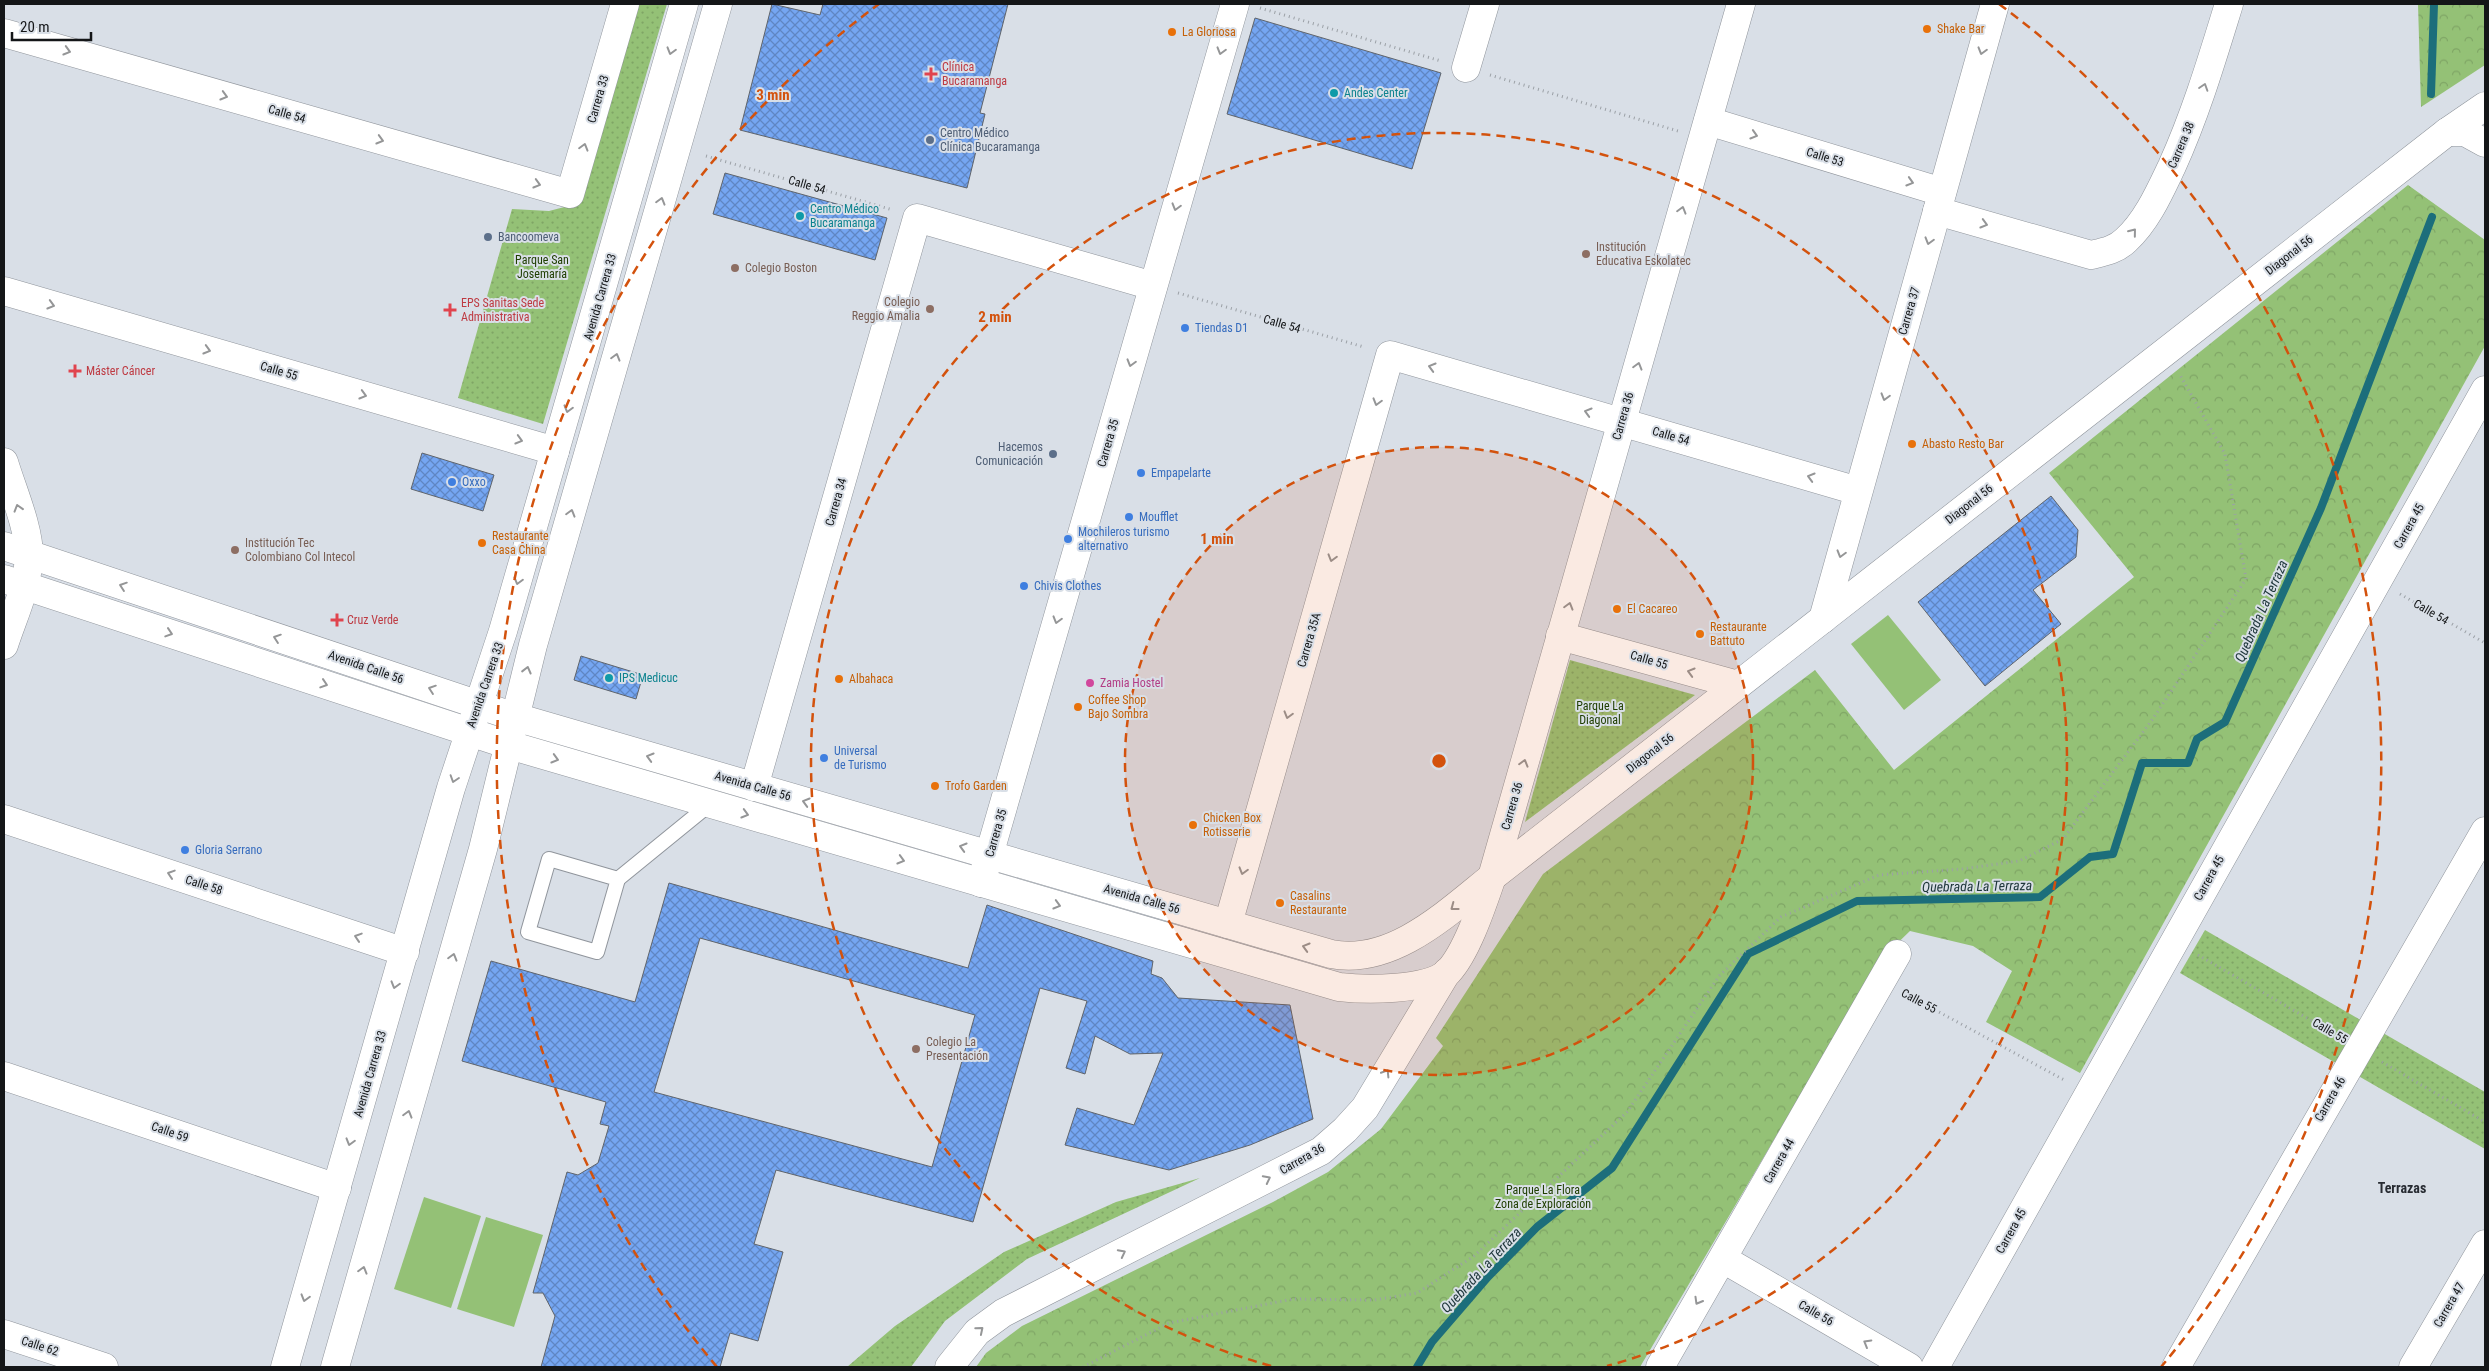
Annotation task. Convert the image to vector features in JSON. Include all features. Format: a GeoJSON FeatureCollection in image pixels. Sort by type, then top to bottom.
{"type":"FeatureCollection","features":[{"type":"Feature","properties":{"kind":"street","name":"Carrera 33"},"geometry":{"type":"LineString","coordinates":[[570,194],[625,4]]}},
{"type":"Feature","properties":{"kind":"street","name":"Avenida Carrera 33"},"geometry":{"type":"LineString","coordinates":[[285,1367],[469,732],[503,631],[684,4]]}},
{"type":"Feature","properties":{"kind":"street"},"geometry":{"type":"LineString","coordinates":[[335,1367],[484,850],[533,645],[718,4]]}},
{"type":"Feature","properties":{"kind":"street","name":"Carrera 35"},"geometry":{"type":"LineString","coordinates":[[981,883],[1235,4]]}},
{"type":"Feature","properties":{"kind":"street"},"geometry":{"type":"LineString","coordinates":[[1466,68],[1485,4]]}},
{"type":"Feature","properties":{"kind":"street","name":"Carrera 36"},"geometry":{"type":"LineString","coordinates":[[949,1367],[977,1332],[1003,1314],[1321,1151],[1345,1130],[1364,1108],[1448,972],[1473,926],[1492,877],[1741,4]]}},
{"type":"Feature","properties":{"kind":"street","name":"Carrera 37"},"geometry":{"type":"LineString","coordinates":[[1823,619],[1995,4]]}},
{"type":"Feature","properties":{"kind":"street","name":"Carrera 38"},"geometry":{"type":"LineString","coordinates":[[2091,255],[2113,249],[2126,241],[2144,219],[2161,189],[2202,92],[2229,4]]}},
{"type":"Feature","properties":{"kind":"street","name":"Calle 54"},"geometry":{"type":"LineString","coordinates":[[4,33],[570,194]]}},
{"type":"Feature","properties":{"kind":"street","name":"Diagonal 56"},"geometry":{"type":"LineString","coordinates":[[1492,877],[2447,132],[2485,106]]}},
{"type":"Feature","properties":{"kind":"street","name":"Calle 53"},"geometry":{"type":"LineString","coordinates":[[1708,121],[2091,255]]}},
{"type":"Feature","properties":{"kind":"street"},"geometry":{"type":"LineString","coordinates":[[2447,132],[2465,132],[2485,143]]}},
{"type":"Feature","properties":{"kind":"street"},"geometry":{"type":"LineString","coordinates":[[917,218],[1154,286]]}},
{"type":"Feature","properties":{"kind":"street","name":"Carrera 34"},"geometry":{"type":"LineString","coordinates":[[754,787],[917,218]]}},
{"type":"Feature","properties":{"kind":"street","name":"Calle 55"},"geometry":{"type":"LineString","coordinates":[[4,291],[555,451]]}},
{"type":"Feature","properties":{"kind":"street","name":"Calle 54"},"geometry":{"type":"LineString","coordinates":[[1390,355],[1858,491]]}},
{"type":"Feature","properties":{"kind":"street","name":"Carrera 35A"},"geometry":{"type":"LineString","coordinates":[[1228,924],[1390,355]]}},
{"type":"Feature","properties":{"kind":"street","name":"Carrera 45"},"geometry":{"type":"LineString","coordinates":[[1934,1367],[2485,390]]}},
{"type":"Feature","properties":{"kind":"street"},"geometry":{"type":"LineString","coordinates":[[4,462],[24,528],[16,550],[14,582],[4,645]]}},
{"type":"Feature","properties":{"kind":"street","name":"Avenida Calle 56"},"geometry":{"type":"LineString","coordinates":[[16,550],[515,717],[1349,958],[1393,945],[1420,931],[1452,909],[1492,877]]}},
{"type":"Feature","properties":{"kind":"street"},"geometry":{"type":"LineString","coordinates":[[14,582],[508,745],[1339,987],[1395,989],[1432,980],[1448,972]]}},
{"type":"Feature","properties":{"kind":"street","name":"Calle 55"},"geometry":{"type":"LineString","coordinates":[[1560,636],[1738,685]]}},
{"type":"Feature","properties":{"kind":"street","name":"Calle 58"},"geometry":{"type":"LineString","coordinates":[[4,819],[404,952]]}},
{"type":"Feature","properties":{"kind":"street","name":"Carrera 46"},"geometry":{"type":"LineString","coordinates":[[2176,1367],[2485,831]]}},
{"type":"Feature","properties":{"kind":"street","name":"Carrera 44"},"geometry":{"type":"LineString","coordinates":[[1660,1367],[1897,954]]}},
{"type":"Feature","properties":{"kind":"street","name":"Calle 59"},"geometry":{"type":"LineString","coordinates":[[4,1076],[337,1188]]}},
{"type":"Feature","properties":{"kind":"street","name":"Carrera 47"},"geometry":{"type":"LineString","coordinates":[[2413,1367],[2485,1244]]}},
{"type":"Feature","properties":{"kind":"street","name":"Calle 56"},"geometry":{"type":"LineString","coordinates":[[1723,1259],[1909,1367]]}},
{"type":"Feature","properties":{"kind":"street","name":"Calle 62"},"geometry":{"type":"LineString","coordinates":[[4,1334],[104,1367]]}},
{"type":"Feature","properties":{"kind":"lane"},"geometry":{"type":"LineString","coordinates":[[618,879],[549,859],[528,932],[597,952],[618,879],[710,804]]}},
{"type":"Feature","properties":{"kind":"path","name":"Calle 54"},"geometry":{"type":"LineString","coordinates":[[706,156],[917,218]]}},
{"type":"Feature","properties":{"kind":"path","name":"Calle 54"},"geometry":{"type":"LineString","coordinates":[[1154,286],[1390,355]]}},
{"type":"Feature","properties":{"kind":"path"},"geometry":{"type":"LineString","coordinates":[[1083,1367],[1169,1323],[1293,1299],[1374,1300],[1417,1293],[1474,1256],[1627,1112],[1718,976],[1781,917],[1879,875],[1962,869],[2019,861],[2063,839],[2152,720],[2246,578],[2225,454],[2166,351]]}},
{"type":"Feature","properties":{"kind":"path","name":"Calle 54"},"geometry":{"type":"LineString","coordinates":[[2378,581],[2485,643]]}},
{"type":"Feature","properties":{"kind":"path","name":"Calle 55"},"geometry":{"type":"LineString","coordinates":[[2174,941],[2485,1122]]}},
{"type":"Feature","properties":{"kind":"path","name":"Calle 55"},"geometry":{"type":"LineString","coordinates":[[1882,981],[2088,1093]]}},
{"type":"Feature","properties":{"kind":"green space","name":"Parque San Josemaría"},"geometry":{"type":"Polygon","coordinates":[[[638,4],[667,4],[543,424],[458,398],[512,209],[549,211],[576,204],[638,4]]]}},
{"type":"Feature","properties":{"kind":"green space"},"geometry":{"type":"Polygon","coordinates":[[[2418,4],[2485,4],[2485,65],[2421,107],[2418,4]]]}},
{"type":"Feature","properties":{"kind":"green space","name":"Parque La Flora Zona de Exploración"},"geometry":{"type":"Polygon","coordinates":[[[2408,185],[2485,240],[2485,346],[2080,1073],[1986,1022],[2012,971],[1973,946],[1910,931],[1880,960],[1640,1367],[976,1367],[986,1353],[1022,1326],[1273,1202],[1328,1172],[1381,1129],[1443,1046],[1436,1038],[1543,874],[1815,670],[1894,770],[2134,577],[2049,473],[2408,185]]]}},
{"type":"Feature","properties":{"kind":"green space"},"geometry":{"type":"Polygon","coordinates":[[[1888,615],[1941,680],[1904,710],[1851,644],[1888,615]]]}},
{"type":"Feature","properties":{"kind":"green space","name":"Parque La Diagonal"},"geometry":{"type":"Polygon","coordinates":[[[1570,660],[1695,695],[1525,822],[1570,660]]]}},
{"type":"Feature","properties":{"kind":"green space"},"geometry":{"type":"Polygon","coordinates":[[[2205,930],[2485,1092],[2485,1149],[2180,973],[2205,930]]]}},
{"type":"Feature","properties":{"kind":"green space"},"geometry":{"type":"Polygon","coordinates":[[[1200,1178],[1027,1259],[945,1321],[911,1367],[847,1367],[895,1326],[1004,1252],[1116,1202],[1200,1178]]]}},
{"type":"Feature","properties":{"kind":"green space"},"geometry":{"type":"Polygon","coordinates":[[[424,1197],[481,1216],[451,1308],[394,1289],[424,1197]]]}},
{"type":"Feature","properties":{"kind":"green space"},"geometry":{"type":"Polygon","coordinates":[[[486,1217],[543,1235],[514,1327],[457,1309],[486,1217]]]}},
{"type":"Feature","properties":{"kind":"building"},"geometry":{"type":"Polygon","coordinates":[[[772,4],[820,15],[823,4],[1008,4],[980,113],[985,114],[967,188],[740,130],[772,4]]]}},
{"type":"Feature","properties":{"kind":"building","name":"Andes Center"},"geometry":{"type":"Polygon","coordinates":[[[1255,18],[1441,73],[1412,169],[1227,114],[1255,18]]]}},
{"type":"Feature","properties":{"kind":"building","name":"Centro Médico Bucaramanga"},"geometry":{"type":"Polygon","coordinates":[[[725,173],[887,218],[875,260],[713,214],[725,173]]]}},
{"type":"Feature","properties":{"kind":"building","name":"Oxxo"},"geometry":{"type":"Polygon","coordinates":[[[422,453],[494,475],[483,511],[411,489],[422,453]]]}},
{"type":"Feature","properties":{"kind":"building"},"geometry":{"type":"Polygon","coordinates":[[[2051,496],[2078,530],[2076,557],[2033,590],[2061,624],[1985,686],[1918,602],[2051,496]]]}},
{"type":"Feature","properties":{"kind":"building","name":"IPS Medicuc"},"geometry":{"type":"Polygon","coordinates":[[[581,656],[643,675],[636,699],[574,680],[581,656]]]}},
{"type":"Feature","properties":{"kind":"building"},"geometry":{"type":"Polygon","coordinates":[[[669,883],[968,968],[987,905],[1153,961],[1151,974],[1162,978],[1178,998],[1290,1005],[1313,1119],[1250,1145],[1169,1170],[1065,1145],[1077,1108],[1134,1125],[1163,1053],[1130,1054],[1095,1036],[1085,1074],[1066,1068],[1087,1001],[1040,988],[973,1222],[776,1170],[754,1244],[783,1252],[758,1341],[730,1333],[720,1367],[541,1367],[555,1316],[543,1293],[533,1293],[567,1172],[578,1175],[598,1163],[609,1126],[600,1124],[606,1102],[462,1061],[491,961],[635,1002],[669,883]],[[700,938],[654,1092],[932,1167],[975,1015],[700,938]]]}},
{"type":"Feature","properties":{"kind":"waterway","name":"Quebrada La Terraza"},"geometry":{"type":"LineString","coordinates":[[2431,94],[2434,4]]}},
{"type":"Feature","properties":{"kind":"waterway","name":"Quebrada La Terraza"},"geometry":{"type":"LineString","coordinates":[[1417,1367],[1432,1342],[1488,1277],[1537,1227],[1612,1168],[1748,954],[1857,901],[2040,897],[2090,857],[2113,854],[2142,763],[2188,763],[2197,739],[2225,722],[2321,508],[2432,217]]}},
{"type":"Feature","properties":{"kind":"place","name":"Shake Bar"},"geometry":{"type":"Point","coordinates":[1927,29]}},
{"type":"Feature","properties":{"kind":"place","name":"La Gloriosa"},"geometry":{"type":"Point","coordinates":[1172,32]}},
{"type":"Feature","properties":{"kind":"place","name":"Clínica Bucaramanga"},"geometry":{"type":"Point","coordinates":[931,74]}},
{"type":"Feature","properties":{"kind":"place","name":"Andes Center"},"geometry":{"type":"Point","coordinates":[1334,93]}},
{"type":"Feature","properties":{"kind":"place","name":"Centro Médico Clínica Bucaramanga"},"geometry":{"type":"Point","coordinates":[930,140]}},
{"type":"Feature","properties":{"kind":"place","name":"Centro Médico Bucaramanga"},"geometry":{"type":"Point","coordinates":[800,216]}},
{"type":"Feature","properties":{"kind":"place","name":"Bancoomeva"},"geometry":{"type":"Point","coordinates":[488,237]}},
{"type":"Feature","properties":{"kind":"place","name":"Institución Educativa Eskolatec"},"geometry":{"type":"Point","coordinates":[1586,254]}},
{"type":"Feature","properties":{"kind":"place","name":"Colegio Boston"},"geometry":{"type":"Point","coordinates":[735,268]}},
{"type":"Feature","properties":{"kind":"place","name":"Colegio Reggio Amalia"},"geometry":{"type":"Point","coordinates":[930,309]}},
{"type":"Feature","properties":{"kind":"place","name":"EPS Sanitas Sede Administrativa"},"geometry":{"type":"Point","coordinates":[450,310]}},
{"type":"Feature","properties":{"kind":"place","name":"Tiendas D1"},"geometry":{"type":"Point","coordinates":[1185,328]}},
{"type":"Feature","properties":{"kind":"place","name":"Máster Cáncer"},"geometry":{"type":"Point","coordinates":[75,371]}},
{"type":"Feature","properties":{"kind":"place","name":"Abasto Resto Bar"},"geometry":{"type":"Point","coordinates":[1912,444]}},
{"type":"Feature","properties":{"kind":"place","name":"Hacemos Comunicación"},"geometry":{"type":"Point","coordinates":[1053,454]}},
{"type":"Feature","properties":{"kind":"place","name":"Empapelarte"},"geometry":{"type":"Point","coordinates":[1141,473]}},
{"type":"Feature","properties":{"kind":"place","name":"Oxxo"},"geometry":{"type":"Point","coordinates":[452,482]}},
{"type":"Feature","properties":{"kind":"place","name":"Moufflet"},"geometry":{"type":"Point","coordinates":[1129,517]}},
{"type":"Feature","properties":{"kind":"place","name":"Mochileros turismo alternativo"},"geometry":{"type":"Point","coordinates":[1068,539]}},
{"type":"Feature","properties":{"kind":"place","name":"Restaurante Casa China"},"geometry":{"type":"Point","coordinates":[482,543]}},
{"type":"Feature","properties":{"kind":"place","name":"Institución Tec Colombiano Col Intecol"},"geometry":{"type":"Point","coordinates":[235,550]}},
{"type":"Feature","properties":{"kind":"place","name":"Chivis Clothes"},"geometry":{"type":"Point","coordinates":[1024,586]}},
{"type":"Feature","properties":{"kind":"place","name":"El Cacareo"},"geometry":{"type":"Point","coordinates":[1617,609]}},
{"type":"Feature","properties":{"kind":"place","name":"Cruz Verde"},"geometry":{"type":"Point","coordinates":[337,620]}},
{"type":"Feature","properties":{"kind":"place","name":"Restaurante Battuto"},"geometry":{"type":"Point","coordinates":[1700,634]}},
{"type":"Feature","properties":{"kind":"place","name":"IPS Medicuc"},"geometry":{"type":"Point","coordinates":[609,678]}},
{"type":"Feature","properties":{"kind":"place","name":"Albahaca"},"geometry":{"type":"Point","coordinates":[839,679]}},
{"type":"Feature","properties":{"kind":"place","name":"Zamia Hostel"},"geometry":{"type":"Point","coordinates":[1090,683]}},
{"type":"Feature","properties":{"kind":"place","name":"Coffee Shop Bajo Sombra"},"geometry":{"type":"Point","coordinates":[1078,707]}},
{"type":"Feature","properties":{"kind":"place","name":"Universal de Turismo"},"geometry":{"type":"Point","coordinates":[824,758]}},
{"type":"Feature","properties":{"kind":"place","name":"Trofo Garden"},"geometry":{"type":"Point","coordinates":[935,786]}},
{"type":"Feature","properties":{"kind":"place","name":"Chicken Box Rotisserie"},"geometry":{"type":"Point","coordinates":[1193,825]}},
{"type":"Feature","properties":{"kind":"place","name":"Gloria Serrano"},"geometry":{"type":"Point","coordinates":[185,850]}},
{"type":"Feature","properties":{"kind":"place","name":"Casalins Restaurante"},"geometry":{"type":"Point","coordinates":[1280,903]}},
{"type":"Feature","properties":{"kind":"place","name":"Colegio La Presentación"},"geometry":{"type":"Point","coordinates":[916,1049]}},
{"type":"Feature","properties":{"kind":"district","name":"Terrazas"},"geometry":{"type":"Point","coordinates":[2402,1188]}}]}
